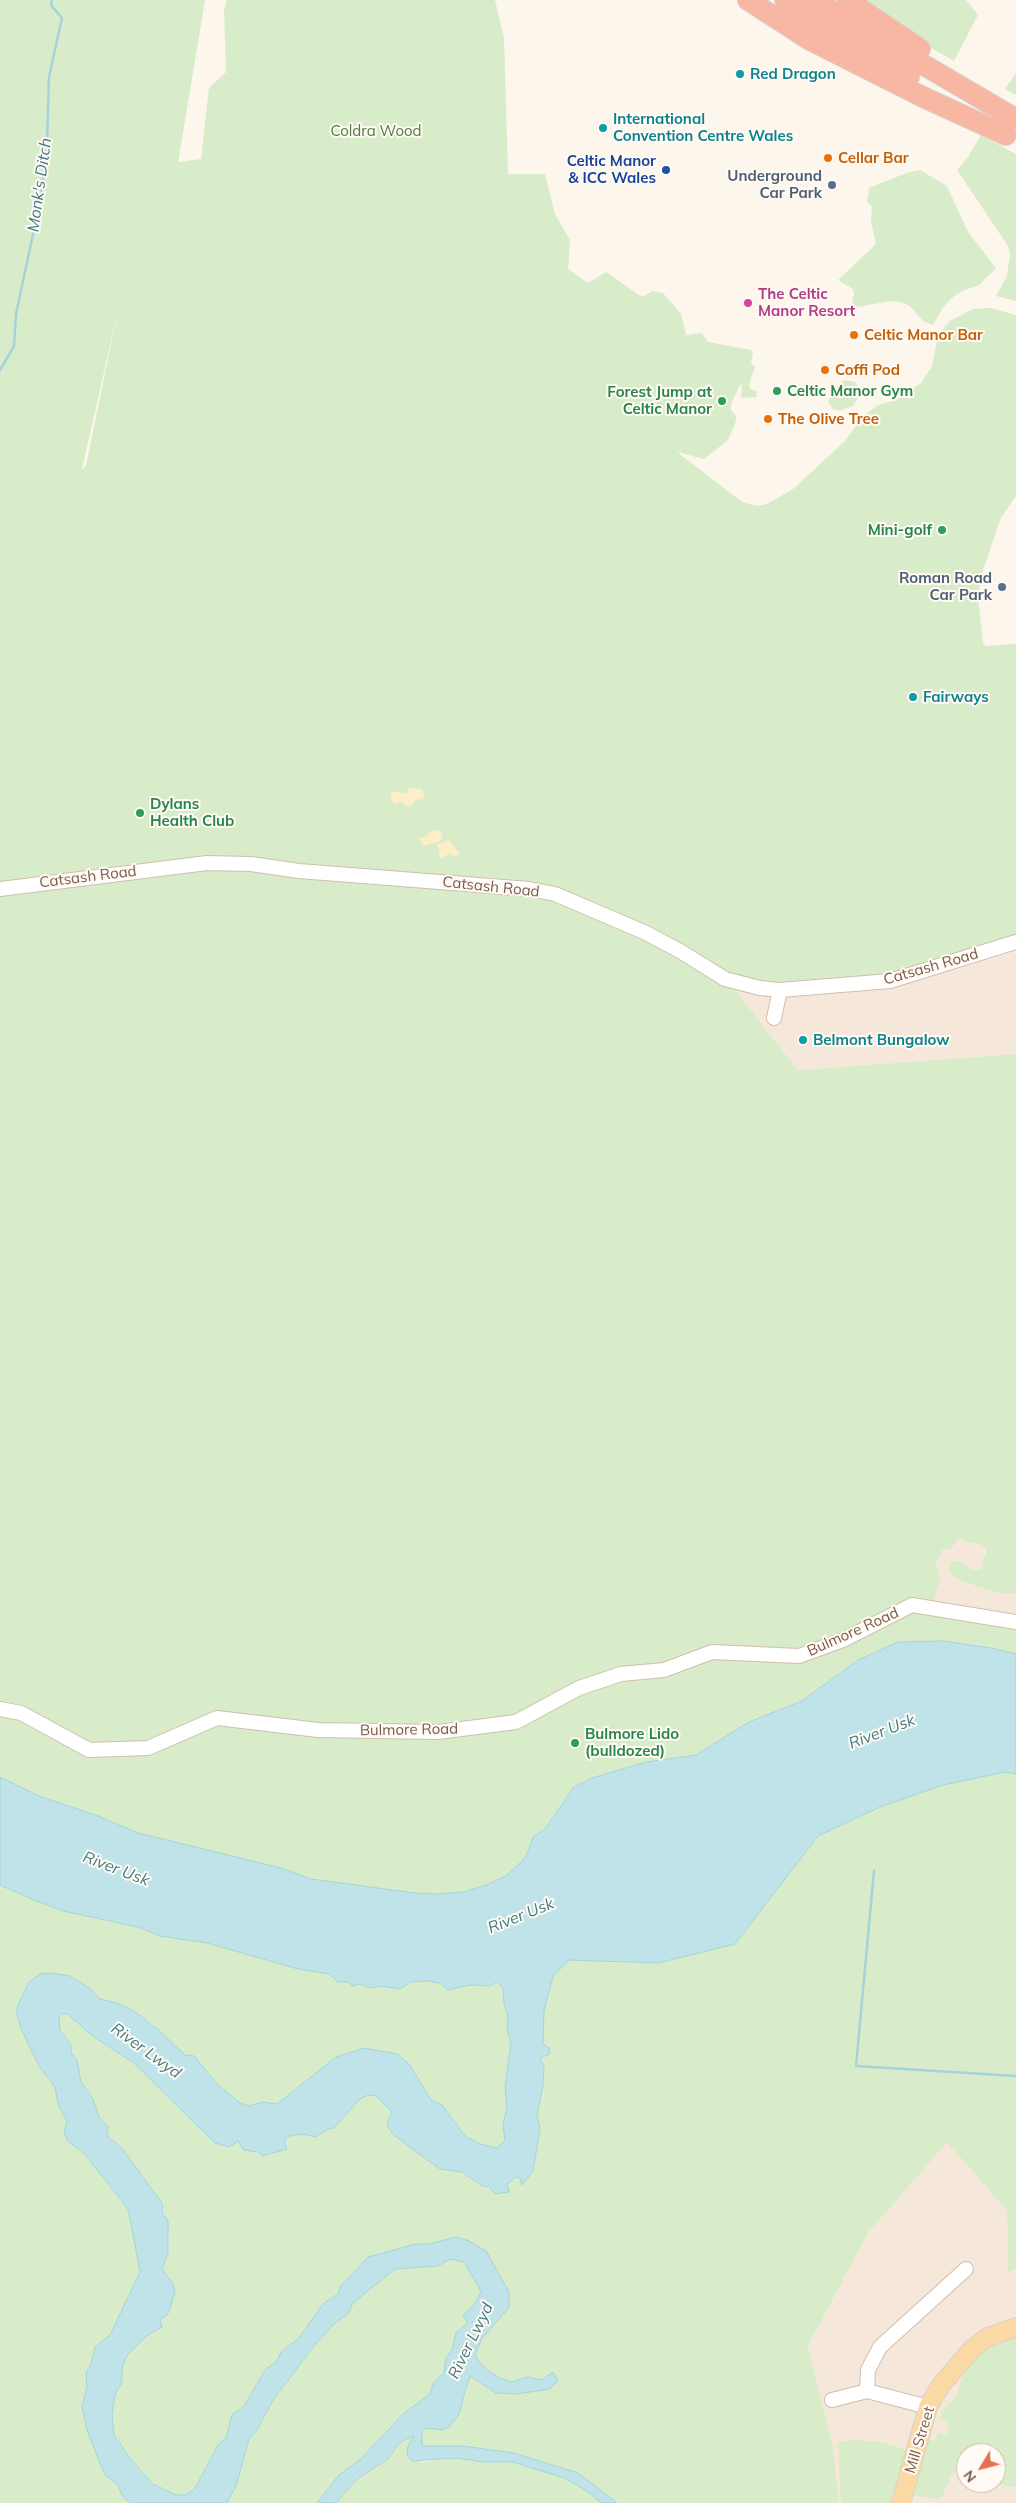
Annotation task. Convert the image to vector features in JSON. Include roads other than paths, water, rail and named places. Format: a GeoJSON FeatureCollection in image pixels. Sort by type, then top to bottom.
{"type":"FeatureCollection","features":[{"type":"Feature","properties":{"kind":"highway"},"geometry":{"type":"LineString","coordinates":[[748,0],[810,40],[923,97],[1013,131]]}},
{"type":"Feature","properties":{"kind":"highway"},"geometry":{"type":"LineString","coordinates":[[785,0],[820,24],[1013,131]]}},
{"type":"Feature","properties":{"kind":"highway"},"geometry":{"type":"LineString","coordinates":[[814,0],[958,86]]}},
{"type":"Feature","properties":{"kind":"highway"},"geometry":{"type":"LineString","coordinates":[[837,0],[958,86],[1013,131]]}},
{"type":"Feature","properties":{"kind":"highway"},"geometry":{"type":"LineString","coordinates":[[847,0],[909,42],[1016,105]]}},
{"type":"Feature","properties":{"kind":"main road","name":"Mill Street"},"geometry":{"type":"LineString","coordinates":[[901,2503],[928,2408],[941,2385],[972,2349],[986,2338],[1016,2327]]}},
{"type":"Feature","properties":{"kind":"street","name":"Catsash Road"},"geometry":{"type":"LineString","coordinates":[[0,889],[207,863],[251,864],[299,871],[530,889],[555,894],[644,932],[680,951],[725,979],[760,988],[780,990],[890,981],[1016,942]]}},
{"type":"Feature","properties":{"kind":"street"},"geometry":{"type":"LineString","coordinates":[[774,1018],[780,990]]}},
{"type":"Feature","properties":{"kind":"street","name":"Bulmore Road"},"geometry":{"type":"LineString","coordinates":[[0,1709],[21,1713],[90,1750],[148,1748],[217,1718],[318,1730],[438,1732],[516,1722],[579,1688],[621,1674],[664,1670],[712,1652],[799,1656],[843,1640],[912,1605],[1016,1622]]}},
{"type":"Feature","properties":{"kind":"street"},"geometry":{"type":"LineString","coordinates":[[867,2391],[868,2370],[880,2347],[966,2269]]}},
{"type":"Feature","properties":{"kind":"street"},"geometry":{"type":"LineString","coordinates":[[832,2400],[867,2391],[928,2408]]}},
{"type":"Feature","properties":{"kind":"water"},"geometry":{"type":"Polygon","coordinates":[[[943,1641],[991,1648],[1016,1654],[1016,1774],[1005,1772],[943,1785],[880,1807],[818,1836],[735,1944],[658,1963],[569,1960],[553,1976],[544,2011],[543,2044],[549,2048],[550,2054],[540,2058],[544,2067],[543,2085],[537,2115],[540,2129],[533,2171],[522,2185],[520,2178],[516,2177],[507,2184],[509,2192],[495,2194],[490,2187],[482,2186],[462,2172],[440,2169],[415,2151],[394,2135],[389,2128],[387,2123],[392,2112],[376,2096],[368,2095],[360,2099],[334,2128],[328,2129],[316,2137],[302,2134],[289,2136],[284,2141],[287,2149],[262,2156],[258,2152],[244,2150],[238,2141],[229,2147],[215,2143],[134,2063],[94,2037],[67,2014],[61,2014],[59,2018],[60,2030],[72,2046],[71,2053],[77,2060],[81,2082],[93,2099],[99,2117],[108,2127],[107,2136],[121,2147],[162,2203],[163,2214],[168,2221],[168,2253],[162,2269],[172,2282],[175,2291],[170,2309],[167,2315],[160,2320],[162,2327],[148,2335],[128,2354],[123,2364],[121,2384],[115,2394],[112,2414],[114,2435],[129,2457],[153,2484],[176,2495],[185,2495],[194,2490],[218,2445],[226,2438],[232,2415],[244,2406],[265,2370],[277,2361],[281,2352],[298,2339],[324,2303],[338,2294],[341,2286],[368,2257],[416,2244],[430,2244],[456,2237],[469,2241],[486,2251],[509,2292],[509,2308],[482,2338],[475,2355],[482,2366],[498,2377],[511,2382],[528,2377],[542,2380],[553,2372],[558,2381],[550,2389],[516,2394],[496,2393],[470,2376],[459,2414],[449,2427],[443,2430],[426,2428],[422,2432],[422,2446],[463,2446],[514,2453],[578,2473],[617,2503],[602,2503],[584,2489],[564,2478],[513,2462],[483,2462],[458,2458],[412,2461],[407,2455],[408,2446],[414,2436],[400,2442],[388,2459],[357,2479],[336,2503],[317,2503],[339,2475],[361,2459],[402,2415],[430,2394],[434,2382],[444,2373],[446,2358],[452,2350],[456,2333],[468,2323],[463,2316],[476,2302],[481,2291],[464,2262],[450,2259],[438,2266],[395,2269],[353,2303],[348,2314],[335,2323],[313,2347],[273,2400],[257,2430],[249,2439],[236,2486],[227,2503],[131,2503],[123,2497],[117,2484],[105,2475],[87,2430],[82,2406],[87,2387],[86,2373],[91,2365],[95,2347],[110,2335],[140,2272],[128,2209],[84,2154],[67,2140],[64,2132],[67,2122],[58,2104],[55,2087],[41,2069],[21,2028],[16,2010],[29,1982],[40,1974],[51,1973],[70,1976],[91,1989],[100,1999],[120,2004],[134,2011],[161,2032],[185,2055],[194,2056],[217,2084],[240,2103],[249,2106],[263,2102],[277,2104],[336,2057],[364,2048],[397,2054],[409,2064],[431,2100],[442,2105],[465,2136],[480,2144],[497,2148],[505,2140],[503,2124],[507,2107],[505,2088],[511,2042],[507,2031],[508,2017],[504,2004],[503,1988],[497,1982],[490,1986],[470,1985],[448,1990],[440,1983],[427,1981],[410,1982],[400,1989],[381,1986],[369,1988],[359,1984],[353,1986],[348,1982],[338,1982],[330,1974],[298,1969],[207,1943],[160,1936],[138,1927],[63,1911],[0,1885],[0,1777],[39,1796],[98,1816],[138,1833],[281,1868],[311,1879],[415,1893],[463,1892],[506,1876],[525,1858],[534,1836],[544,1830],[574,1787],[592,1778],[646,1762],[696,1755],[749,1722],[802,1701],[858,1660],[898,1642],[943,1641]]]}},
{"type":"Feature","properties":{"kind":"waterway","name":"Monk's Ditch"},"geometry":{"type":"LineString","coordinates":[[0,370],[14,346],[16,314],[41,197],[47,142],[49,77],[62,18],[51,5],[52,0]]}},
{"type":"Feature","properties":{"kind":"waterway"},"geometry":{"type":"LineString","coordinates":[[874,1871],[856,2066],[1016,2076]]}},
{"type":"Feature","properties":{"kind":"place","name":"Red Dragon"},"geometry":{"type":"Point","coordinates":[740,74]}},
{"type":"Feature","properties":{"kind":"place","name":"International Convention Centre Wales"},"geometry":{"type":"Point","coordinates":[603,128]}},
{"type":"Feature","properties":{"kind":"place","name":"Cellar Bar"},"geometry":{"type":"Point","coordinates":[828,158]}},
{"type":"Feature","properties":{"kind":"place","name":"Celtic Manor & ICC Wales"},"geometry":{"type":"Point","coordinates":[666,170]}},
{"type":"Feature","properties":{"kind":"place","name":"Underground Car Park"},"geometry":{"type":"Point","coordinates":[832,185]}},
{"type":"Feature","properties":{"kind":"place","name":"The Celtic Manor Resort"},"geometry":{"type":"Point","coordinates":[748,303]}},
{"type":"Feature","properties":{"kind":"place","name":"Celtic Manor Bar"},"geometry":{"type":"Point","coordinates":[854,335]}},
{"type":"Feature","properties":{"kind":"place","name":"Coffi Pod"},"geometry":{"type":"Point","coordinates":[825,370]}},
{"type":"Feature","properties":{"kind":"place","name":"Celtic Manor Gym"},"geometry":{"type":"Point","coordinates":[777,391]}},
{"type":"Feature","properties":{"kind":"place","name":"Forest Jump at Celtic Manor"},"geometry":{"type":"Point","coordinates":[722,401]}},
{"type":"Feature","properties":{"kind":"place","name":"The Olive Tree"},"geometry":{"type":"Point","coordinates":[768,419]}},
{"type":"Feature","properties":{"kind":"place","name":"Mini-golf"},"geometry":{"type":"Point","coordinates":[942,530]}},
{"type":"Feature","properties":{"kind":"place","name":"Roman Road Car Park"},"geometry":{"type":"Point","coordinates":[1002,587]}},
{"type":"Feature","properties":{"kind":"place","name":"Fairways"},"geometry":{"type":"Point","coordinates":[913,697]}},
{"type":"Feature","properties":{"kind":"place","name":"Dylans Health Club"},"geometry":{"type":"Point","coordinates":[140,813]}},
{"type":"Feature","properties":{"kind":"place","name":"Belmont Bungalow"},"geometry":{"type":"Point","coordinates":[803,1040]}},
{"type":"Feature","properties":{"kind":"place","name":"Bulmore Lido (bulldozed)"},"geometry":{"type":"Point","coordinates":[575,1743]}},
{"type":"Feature","properties":{"kind":"park label","name":"Coldra Wood"},"geometry":{"type":"Point","coordinates":[376,131]}},
{"type":"Feature","properties":{"kind":"water label","name":"River Usk"},"geometry":{"type":"Point","coordinates":[882,1732]}},
{"type":"Feature","properties":{"kind":"water label","name":"River Usk"},"geometry":{"type":"Point","coordinates":[116,1869]}},
{"type":"Feature","properties":{"kind":"water label","name":"River Usk"},"geometry":{"type":"Point","coordinates":[521,1916]}},
{"type":"Feature","properties":{"kind":"water label","name":"River Lwyd"},"geometry":{"type":"Point","coordinates":[146,2051]}},
{"type":"Feature","properties":{"kind":"water label","name":"River Lwyd"},"geometry":{"type":"Point","coordinates":[471,2341]}}]}
